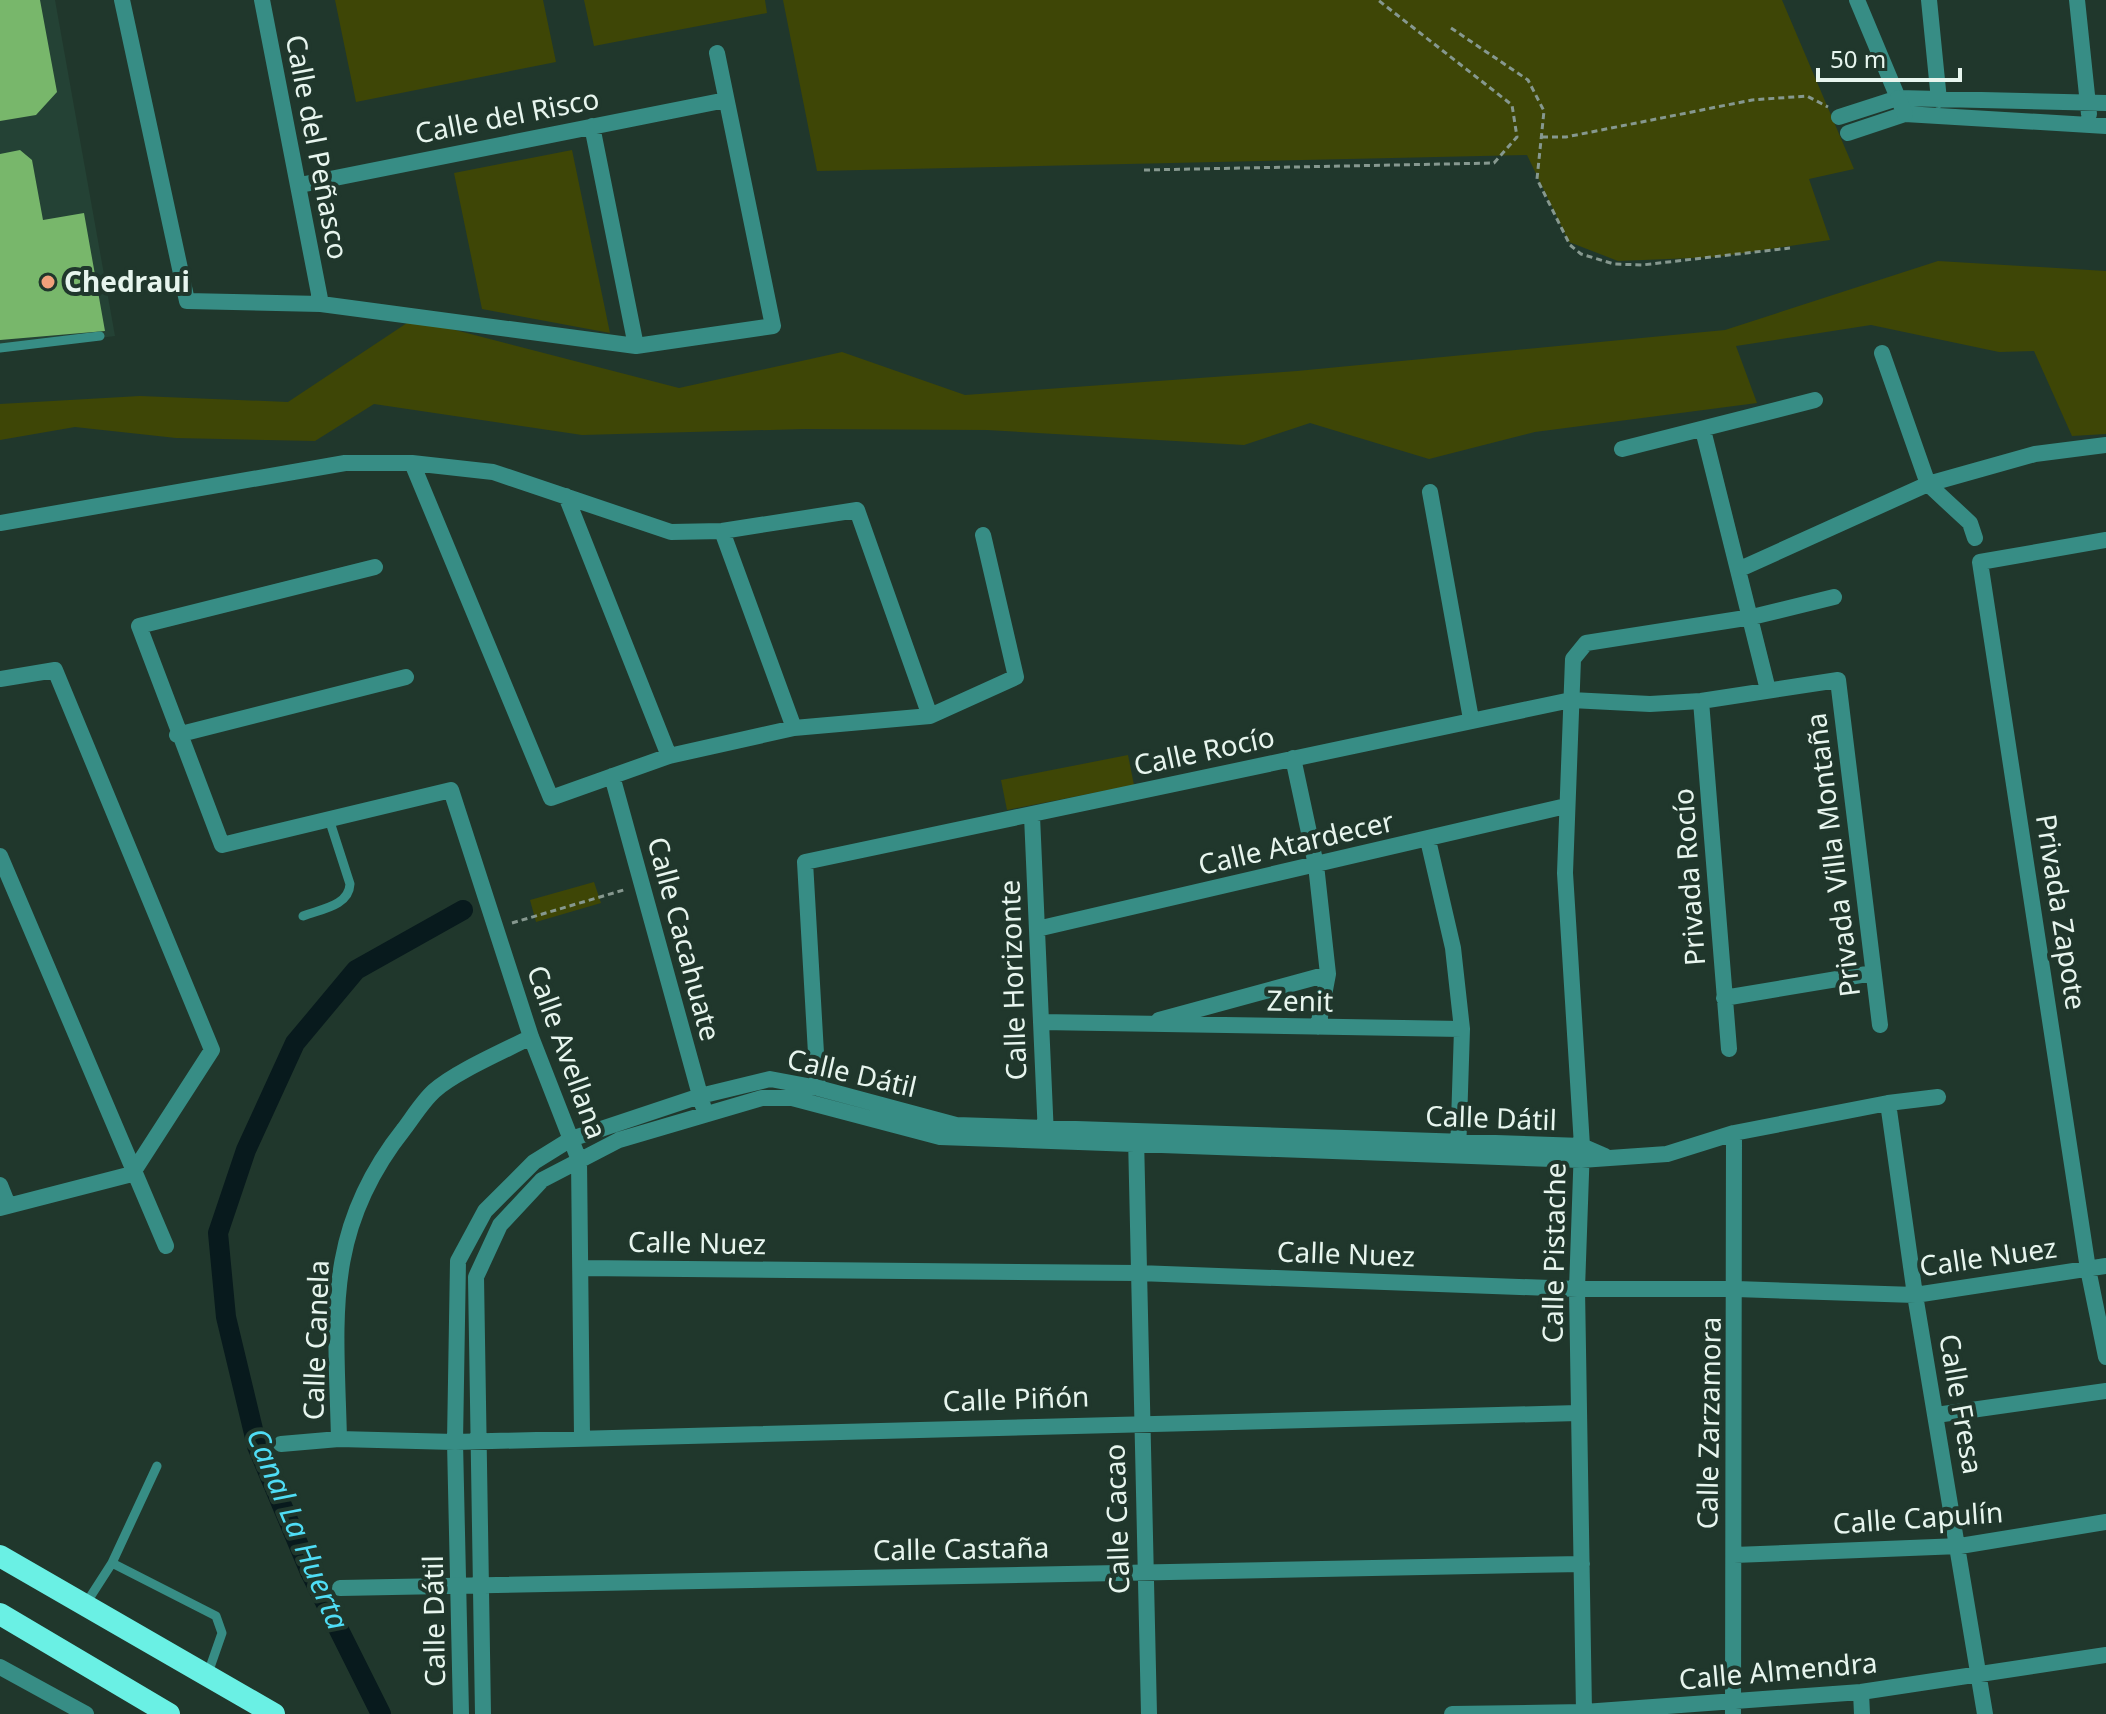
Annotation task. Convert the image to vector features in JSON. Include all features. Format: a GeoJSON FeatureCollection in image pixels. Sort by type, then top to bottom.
{"type":"FeatureCollection","features":[{"type":"Feature","properties":{"kind":"highway"},"geometry":{"type":"LineString","coordinates":[[0,1556],[274,1714]]}},
{"type":"Feature","properties":{"kind":"highway"},"geometry":{"type":"LineString","coordinates":[[0,1614],[169,1714]]}},
{"type":"Feature","properties":{"kind":"street"},"geometry":{"type":"LineString","coordinates":[[122,0],[187,301],[321,304],[636,346],[773,326],[717,53]]}},
{"type":"Feature","properties":{"kind":"street","name":"Calle del Peñasco"},"geometry":{"type":"LineString","coordinates":[[262,0],[321,304]]}},
{"type":"Feature","properties":{"kind":"street"},"geometry":{"type":"LineString","coordinates":[[1857,0],[1902,106]]}},
{"type":"Feature","properties":{"kind":"street"},"geometry":{"type":"LineString","coordinates":[[1929,0],[1939,100]]}},
{"type":"Feature","properties":{"kind":"street"},"geometry":{"type":"LineString","coordinates":[[1848,133],[1902,106],[2098,126],[2088,103],[2077,0]]}},
{"type":"Feature","properties":{"kind":"street","name":"Calle del Risco"},"geometry":{"type":"LineString","coordinates":[[300,185],[726,100]]}},
{"type":"Feature","properties":{"kind":"street"},"geometry":{"type":"LineString","coordinates":[[1842,116],[1939,100],[2106,103]]}},
{"type":"Feature","properties":{"kind":"street"},"geometry":{"type":"LineString","coordinates":[[592,126],[636,346]]}},
{"type":"Feature","properties":{"kind":"street"},"geometry":{"type":"LineString","coordinates":[[1882,353],[1928,484],[1970,523],[1975,538]]}},
{"type":"Feature","properties":{"kind":"street"},"geometry":{"type":"LineString","coordinates":[[1622,449],[1815,400]]}},
{"type":"Feature","properties":{"kind":"street"},"geometry":{"type":"LineString","coordinates":[[1703,430],[1768,690]]}},
{"type":"Feature","properties":{"kind":"street"},"geometry":{"type":"LineString","coordinates":[[1740,569],[1928,484],[2035,454],[2106,445]]}},
{"type":"Feature","properties":{"kind":"street"},"geometry":{"type":"LineString","coordinates":[[0,523],[345,463],[412,463],[493,472],[671,532],[722,531],[857,510],[930,716]]}},
{"type":"Feature","properties":{"kind":"street"},"geometry":{"type":"LineString","coordinates":[[412,463],[551,798],[669,756],[794,728],[930,716],[1016,677],[983,535]]}},
{"type":"Feature","properties":{"kind":"street"},"geometry":{"type":"LineString","coordinates":[[1430,492],[1471,719]]}},
{"type":"Feature","properties":{"kind":"street"},"geometry":{"type":"LineString","coordinates":[[566,496],[669,756]]}},
{"type":"Feature","properties":{"kind":"street"},"geometry":{"type":"LineString","coordinates":[[722,531],[794,728]]}},
{"type":"Feature","properties":{"kind":"street","name":"Privada Zapote"},"geometry":{"type":"LineString","coordinates":[[2106,540],[1980,562],[2088,1269],[2106,1357]]}},
{"type":"Feature","properties":{"kind":"street"},"geometry":{"type":"LineString","coordinates":[[329,819],[222,845],[177,735],[139,626],[375,567]]}},
{"type":"Feature","properties":{"kind":"street","name":"Calle Pistache"},"geometry":{"type":"LineString","coordinates":[[1584,1712],[1577,1289],[1581,1153],[1565,873],[1573,659],[1586,643],[1752,617],[1834,597]]}},
{"type":"Feature","properties":{"kind":"street"},"geometry":{"type":"LineString","coordinates":[[0,679],[55,670],[212,1050],[132,1174],[4,1207],[0,1185]]}},
{"type":"Feature","properties":{"kind":"street"},"geometry":{"type":"LineString","coordinates":[[177,735],[406,677]]}},
{"type":"Feature","properties":{"kind":"street","name":"Calle Rocío"},"geometry":{"type":"LineString","coordinates":[[818,1088],[805,862],[1571,700],[1650,704],[1701,701],[1838,680]]}},
{"type":"Feature","properties":{"kind":"street","name":"Privada Villa Montaña"},"geometry":{"type":"LineString","coordinates":[[1838,680],[1880,1025]]}},
{"type":"Feature","properties":{"kind":"street","name":"Privada Rocío"},"geometry":{"type":"LineString","coordinates":[[1701,701],[1729,1049]]}},
{"type":"Feature","properties":{"kind":"street"},"geometry":{"type":"LineString","coordinates":[[1293,758],[1316,865],[1328,974],[1318,1027]]}},
{"type":"Feature","properties":{"kind":"street","name":"Calle Cacahuate"},"geometry":{"type":"LineString","coordinates":[[612,776],[705,1115]]}},
{"type":"Feature","properties":{"kind":"street","name":"Calle Avellana"},"geometry":{"type":"LineString","coordinates":[[329,819],[451,790],[531,1037],[579,1160],[582,1436]]}},
{"type":"Feature","properties":{"kind":"street","name":"Calle Atardecer"},"geometry":{"type":"LineString","coordinates":[[1037,929],[1566,806]]}},
{"type":"Feature","properties":{"kind":"street","name":"Calle Horizonte"},"geometry":{"type":"LineString","coordinates":[[1032,816],[1046,1135]]}},
{"type":"Feature","properties":{"kind":"street"},"geometry":{"type":"LineString","coordinates":[[1428,840],[1453,948],[1462,1029],[1458,1150]]}},
{"type":"Feature","properties":{"kind":"street"},"geometry":{"type":"LineString","coordinates":[[0,856],[132,1174],[166,1246]]}},
{"type":"Feature","properties":{"kind":"street"},"geometry":{"type":"LineString","coordinates":[[1724,998],[1873,973]]}},
{"type":"Feature","properties":{"kind":"street","name":"Zenit"},"geometry":{"type":"LineString","coordinates":[[1138,1025],[1328,974]]}},
{"type":"Feature","properties":{"kind":"street","name":"Zenit"},"geometry":{"type":"LineString","coordinates":[[1041,1022],[1462,1029]]}},
{"type":"Feature","properties":{"kind":"street","name":"Calle Canela"},"geometry":{"type":"LineString","coordinates":[[339,1439],[337,1305],[340,1267],[354,1209],[386,1151],[435,1090],[531,1037]]}},
{"type":"Feature","properties":{"kind":"street","name":"Calle Dátil"},"geometry":{"type":"LineString","coordinates":[[461,1714],[455,1442],[458,1261],[485,1211],[534,1162],[571,1139],[700,1096],[770,1079],[818,1088],[956,1125],[1046,1135]]}},
{"type":"Feature","properties":{"kind":"street","name":"Calle Dátil"},"geometry":{"type":"LineString","coordinates":[[483,1714],[476,1277],[500,1225],[542,1180],[619,1140],[762,1098],[792,1098],[940,1137],[1046,1135],[1606,1156],[1667,1154],[1734,1133],[1888,1103],[1938,1097]]}},
{"type":"Feature","properties":{"kind":"street","name":"Calle Fresa"},"geometry":{"type":"LineString","coordinates":[[1888,1103],[1915,1295],[1960,1546],[1985,1714]]}},
{"type":"Feature","properties":{"kind":"street","name":"Calle Zarzamora"},"geometry":{"type":"LineString","coordinates":[[1733,1708],[1734,1133]]}},
{"type":"Feature","properties":{"kind":"street","name":"Calle Cacao"},"geometry":{"type":"LineString","coordinates":[[1136,1138],[1149,1714]]}},
{"type":"Feature","properties":{"kind":"street","name":"Calle Nuez"},"geometry":{"type":"LineString","coordinates":[[581,1268],[1138,1273],[1577,1289],[1736,1289],[1915,1295],[2106,1266]]}},
{"type":"Feature","properties":{"kind":"street"},"geometry":{"type":"LineString","coordinates":[[1936,1415],[2106,1391]]}},
{"type":"Feature","properties":{"kind":"street","name":"Calle Piñón"},"geometry":{"type":"LineString","coordinates":[[455,1442],[1140,1421],[1578,1413]]}},
{"type":"Feature","properties":{"kind":"street","name":"Calle Canela"},"geometry":{"type":"LineString","coordinates":[[281,1444],[339,1439],[455,1442]]}},
{"type":"Feature","properties":{"kind":"street","name":"Calle Capulín"},"geometry":{"type":"LineString","coordinates":[[1734,1555],[1960,1546],[2106,1522]]}},
{"type":"Feature","properties":{"kind":"street","name":"Calle Castaña"},"geometry":{"type":"LineString","coordinates":[[340,1588],[459,1588],[1145,1570],[1582,1564]]}},
{"type":"Feature","properties":{"kind":"street","name":"Calle Almendra"},"geometry":{"type":"LineString","coordinates":[[1452,1714],[1733,1708],[1981,1676],[2106,1655]]}},
{"type":"Feature","properties":{"kind":"street"},"geometry":{"type":"LineString","coordinates":[[0,1667],[86,1714]]}},
{"type":"Feature","properties":{"kind":"street"},"geometry":{"type":"LineString","coordinates":[[1861,1692],[1862,1714]]}},
{"type":"Feature","properties":{"kind":"lane"},"geometry":{"type":"LineString","coordinates":[[0,348],[100,336]]}},
{"type":"Feature","properties":{"kind":"lane"},"geometry":{"type":"LineString","coordinates":[[303,916],[344,901],[350,894],[350,884],[329,819]]}},
{"type":"Feature","properties":{"kind":"lane"},"geometry":{"type":"LineString","coordinates":[[85,1605],[112,1563],[157,1466]]}},
{"type":"Feature","properties":{"kind":"lane"},"geometry":{"type":"LineString","coordinates":[[112,1563],[216,1616],[222,1633],[207,1676]]}},
{"type":"Feature","properties":{"kind":"path"},"geometry":{"type":"LineString","coordinates":[[1144,170],[1494,163],[1517,137],[1512,105],[1378,0]]}},
{"type":"Feature","properties":{"kind":"path"},"geometry":{"type":"LineString","coordinates":[[1451,28],[1528,80],[1544,111],[1537,179],[1570,245],[1581,254],[1614,264],[1642,265],[1790,248]]}},
{"type":"Feature","properties":{"kind":"path"},"geometry":{"type":"LineString","coordinates":[[1542,137],[1566,137],[1752,100],[1807,96],[1842,116]]}},
{"type":"Feature","properties":{"kind":"path"},"geometry":{"type":"LineString","coordinates":[[495,928],[642,884]]}},
{"type":"Feature","properties":{"kind":"shaded area"},"geometry":{"type":"Polygon","coordinates":[[[0,0],[55,0],[115,336],[0,351],[0,0]]]}},
{"type":"Feature","properties":{"kind":"green space"},"geometry":{"type":"Polygon","coordinates":[[[335,0],[543,0],[556,62],[356,102],[335,0]]]}},
{"type":"Feature","properties":{"kind":"green space"},"geometry":{"type":"Polygon","coordinates":[[[584,0],[765,0],[767,13],[594,46],[584,0]]]}},
{"type":"Feature","properties":{"kind":"green space"},"geometry":{"type":"Polygon","coordinates":[[[783,0],[1782,0],[1854,169],[1809,179],[1830,240],[1717,257],[1618,261],[1569,242],[1527,155],[817,171],[783,0]]]}},
{"type":"Feature","properties":{"kind":"green space"},"geometry":{"type":"Polygon","coordinates":[[[572,150],[610,333],[482,309],[454,173],[572,150]]]}},
{"type":"Feature","properties":{"kind":"green space"},"geometry":{"type":"Polygon","coordinates":[[[1938,261],[2106,271],[2106,434],[2072,436],[2034,351],[1999,352],[1871,325],[1736,346],[1757,403],[1535,432],[1429,459],[1310,423],[1244,445],[987,430],[804,429],[582,435],[374,404],[315,441],[176,438],[75,427],[0,440],[0,404],[140,396],[288,402],[413,319],[679,388],[842,352],[965,395],[1297,371],[1725,330],[1938,261]]]}},
{"type":"Feature","properties":{"kind":"green space"},"geometry":{"type":"Polygon","coordinates":[[[1128,755],[1134,785],[1007,810],[1001,780],[1128,755]]]}},
{"type":"Feature","properties":{"kind":"green space"},"geometry":{"type":"Polygon","coordinates":[[[594,882],[601,903],[536,922],[530,900],[594,882]]]}},
{"type":"Feature","properties":{"kind":"building"},"geometry":{"type":"Polygon","coordinates":[[[0,0],[40,0],[57,92],[36,115],[0,121],[0,0]]]}},
{"type":"Feature","properties":{"kind":"building","name":"Chedraui"},"geometry":{"type":"Polygon","coordinates":[[[20,150],[32,160],[43,220],[84,213],[105,331],[0,340],[0,154],[20,150]]]}},
{"type":"Feature","properties":{"kind":"waterway","name":"Canal La Huerta"},"geometry":{"type":"LineString","coordinates":[[381,1714],[310,1572],[257,1446],[226,1317],[218,1233],[246,1150],[295,1043],[356,970],[463,910]]}},
{"type":"Feature","properties":{"kind":"place","name":"Chedraui"},"geometry":{"type":"Point","coordinates":[48,282]}}]}
